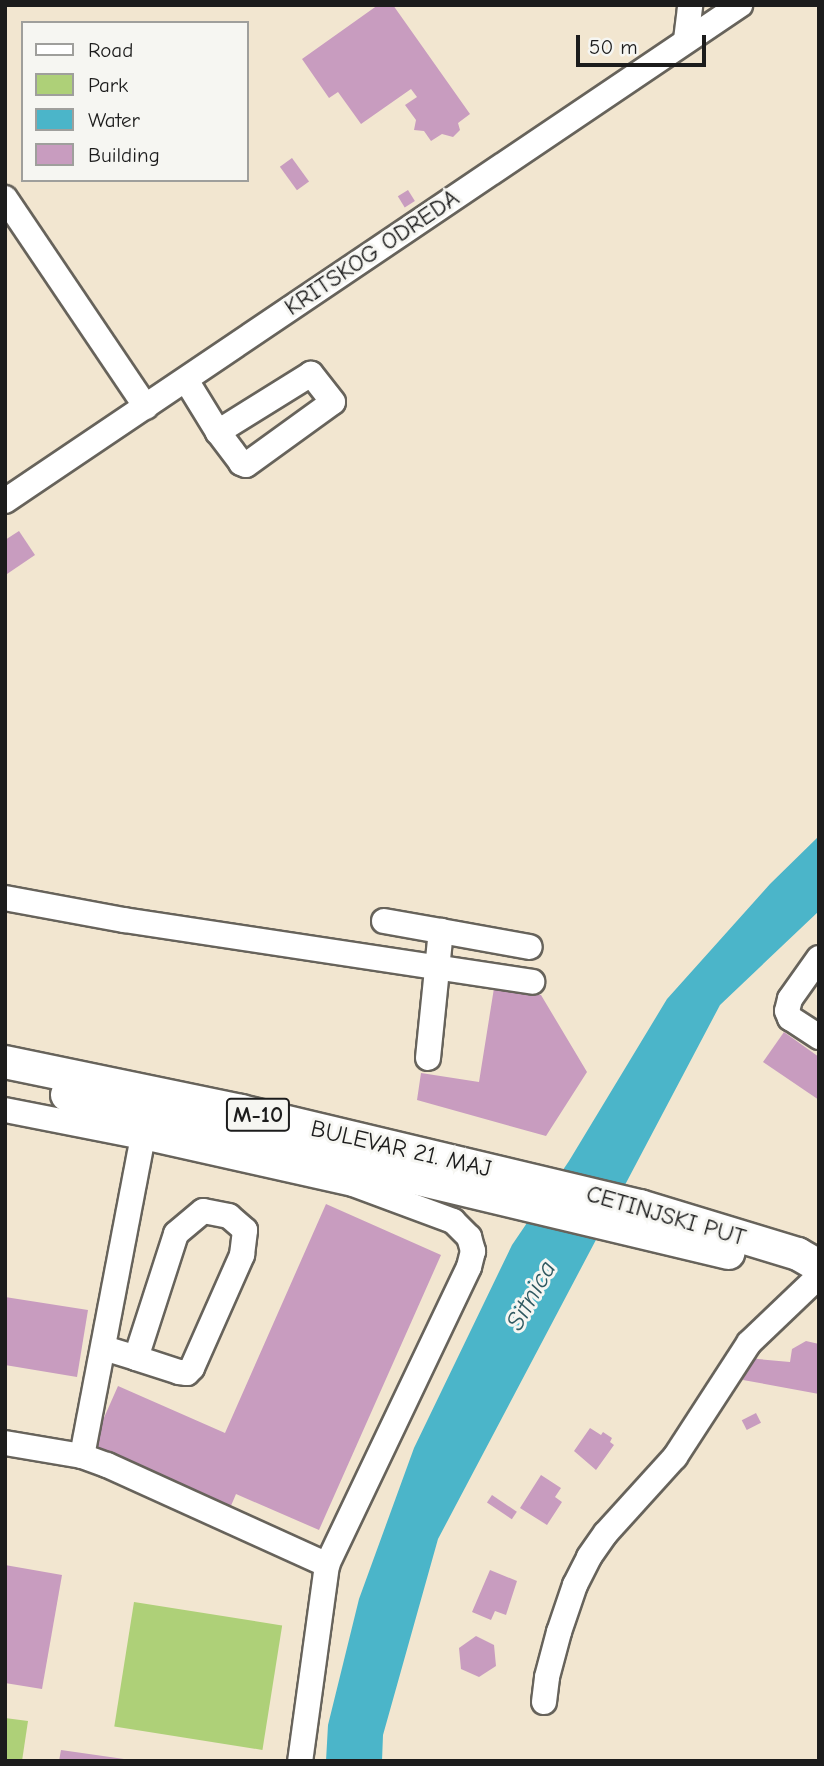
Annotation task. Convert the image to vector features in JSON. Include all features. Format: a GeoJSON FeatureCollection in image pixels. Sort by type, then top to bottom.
{"type":"FeatureCollection","features":[{"type":"Feature","properties":{"kind":"main road","name":"BULEVAR 21. MAJ"},"geometry":{"type":"LineString","coordinates":[[5,1062],[241,1111],[507,1186]]}},
{"type":"Feature","properties":{"kind":"main road","name":"BULEVAR 21. MAJ"},"geometry":{"type":"LineString","coordinates":[[5,1083],[380,1181],[507,1186]]}},
{"type":"Feature","properties":{"kind":"main road","name":"CETINJSKI PUT"},"geometry":{"type":"LineString","coordinates":[[507,1186],[634,1218],[790,1267],[819,1268]]}},
{"type":"Feature","properties":{"kind":"street"},"geometry":{"type":"LineString","coordinates":[[686,40],[690,5]]}},
{"type":"Feature","properties":{"kind":"street","name":"KRITSKOG ODREDA"},"geometry":{"type":"LineString","coordinates":[[5,502],[740,5]]}},
{"type":"Feature","properties":{"kind":"street"},"geometry":{"type":"LineString","coordinates":[[5,198],[146,407]]}},
{"type":"Feature","properties":{"kind":"street"},"geometry":{"type":"LineString","coordinates":[[186,380],[218,432]]}},
{"type":"Feature","properties":{"kind":"street"},"geometry":{"type":"LineString","coordinates":[[5,898],[124,920],[532,982]]}},
{"type":"Feature","properties":{"kind":"street"},"geometry":{"type":"LineString","coordinates":[[384,921],[530,947]]}},
{"type":"Feature","properties":{"kind":"street"},"geometry":{"type":"LineString","coordinates":[[428,1058],[441,931]]}},
{"type":"Feature","properties":{"kind":"street"},"geometry":{"type":"LineString","coordinates":[[817,1031],[790,1018],[787,1011],[790,999],[819,958]]}},
{"type":"Feature","properties":{"kind":"street"},"geometry":{"type":"LineString","coordinates":[[5,1110],[380,1181],[464,1229],[472,1244],[472,1259],[327,1565],[300,1761]]}},
{"type":"Feature","properties":{"kind":"street"},"geometry":{"type":"LineString","coordinates":[[82,1456],[143,1137]]}},
{"type":"Feature","properties":{"kind":"street"},"geometry":{"type":"LineString","coordinates":[[104,1348],[136,1359],[180,1373],[187,1373],[192,1368],[242,1255],[245,1230],[229,1216],[203,1211],[176,1234],[136,1359]]}},
{"type":"Feature","properties":{"kind":"street"},"geometry":{"type":"LineString","coordinates":[[544,1702],[559,1632],[575,1585],[589,1557],[606,1533],[679,1451],[749,1343],[819,1276]]}},
{"type":"Feature","properties":{"kind":"street"},"geometry":{"type":"LineString","coordinates":[[5,1443],[82,1456],[124,1472],[327,1565]]}},
{"type":"Feature","properties":{"kind":"green space"},"geometry":{"type":"Polygon","coordinates":[[[134,1602],[282,1625],[262,1750],[114,1726],[134,1602]]]}},
{"type":"Feature","properties":{"kind":"green space"},"geometry":{"type":"Polygon","coordinates":[[[5,1718],[28,1721],[22,1761],[5,1761],[5,1718]]]}},
{"type":"Feature","properties":{"kind":"water","name":"Sitnica"},"geometry":{"type":"Polygon","coordinates":[[[819,836],[819,911],[720,1005],[438,1539],[383,1735],[382,1761],[326,1761],[328,1725],[359,1599],[414,1448],[512,1245],[569,1161],[667,999],[770,884],[819,836]]]}},
{"type":"Feature","properties":{"kind":"building"},"geometry":{"type":"Polygon","coordinates":[[[378,5],[393,5],[470,114],[458,123],[460,130],[453,137],[442,134],[431,141],[424,131],[414,130],[416,120],[405,105],[417,97],[411,89],[361,124],[338,92],[329,98],[302,59],[378,5]]]}},
{"type":"Feature","properties":{"kind":"building"},"geometry":{"type":"Polygon","coordinates":[[[292,158],[309,181],[297,190],[280,167],[292,158]]]}},
{"type":"Feature","properties":{"kind":"building"},"geometry":{"type":"Polygon","coordinates":[[[408,190],[415,201],[405,207],[398,196],[408,190]]]}},
{"type":"Feature","properties":{"kind":"building"},"geometry":{"type":"Polygon","coordinates":[[[19,531],[35,555],[7,574],[5,540],[19,531]]]}},
{"type":"Feature","properties":{"kind":"building"},"geometry":{"type":"Polygon","coordinates":[[[494,988],[541,995],[587,1072],[546,1136],[417,1100],[421,1073],[479,1082],[494,988]]]}},
{"type":"Feature","properties":{"kind":"building"},"geometry":{"type":"Polygon","coordinates":[[[784,1032],[819,1057],[819,1100],[763,1062],[784,1032]]]}},
{"type":"Feature","properties":{"kind":"building"},"geometry":{"type":"Polygon","coordinates":[[[326,1204],[441,1255],[319,1530],[236,1494],[230,1508],[91,1447],[118,1386],[225,1433],[326,1204]]]}},
{"type":"Feature","properties":{"kind":"building"},"geometry":{"type":"Polygon","coordinates":[[[5,1297],[88,1310],[77,1377],[5,1365],[5,1297]]]}},
{"type":"Feature","properties":{"kind":"building"},"geometry":{"type":"Polygon","coordinates":[[[806,1341],[819,1344],[819,1394],[743,1380],[747,1358],[790,1362],[792,1349],[806,1341]]]}},
{"type":"Feature","properties":{"kind":"building"},"geometry":{"type":"Polygon","coordinates":[[[756,1413],[761,1423],[747,1430],[742,1420],[756,1413]]]}},
{"type":"Feature","properties":{"kind":"building"},"geometry":{"type":"Polygon","coordinates":[[[590,1428],[612,1438],[610,1442],[614,1445],[596,1470],[574,1451],[590,1428]]]}},
{"type":"Feature","properties":{"kind":"building"},"geometry":{"type":"Polygon","coordinates":[[[541,1475],[561,1488],[555,1497],[562,1502],[547,1525],[520,1508],[541,1475]]]}},
{"type":"Feature","properties":{"kind":"building"},"geometry":{"type":"Polygon","coordinates":[[[492,1495],[517,1512],[512,1519],[487,1502],[492,1495]]]}},
{"type":"Feature","properties":{"kind":"building"},"geometry":{"type":"Polygon","coordinates":[[[5,1565],[62,1575],[42,1689],[5,1683],[5,1565]]]}},
{"type":"Feature","properties":{"kind":"building"},"geometry":{"type":"Polygon","coordinates":[[[490,1570],[517,1581],[506,1615],[495,1611],[491,1620],[472,1612],[490,1570]]]}},
{"type":"Feature","properties":{"kind":"building"},"geometry":{"type":"Polygon","coordinates":[[[476,1636],[494,1645],[496,1666],[479,1677],[461,1669],[459,1648],[476,1636]]]}},
{"type":"Feature","properties":{"kind":"building"},"geometry":{"type":"Polygon","coordinates":[[[61,1750],[124,1759],[124,1761],[59,1761],[61,1750]]]}}]}
